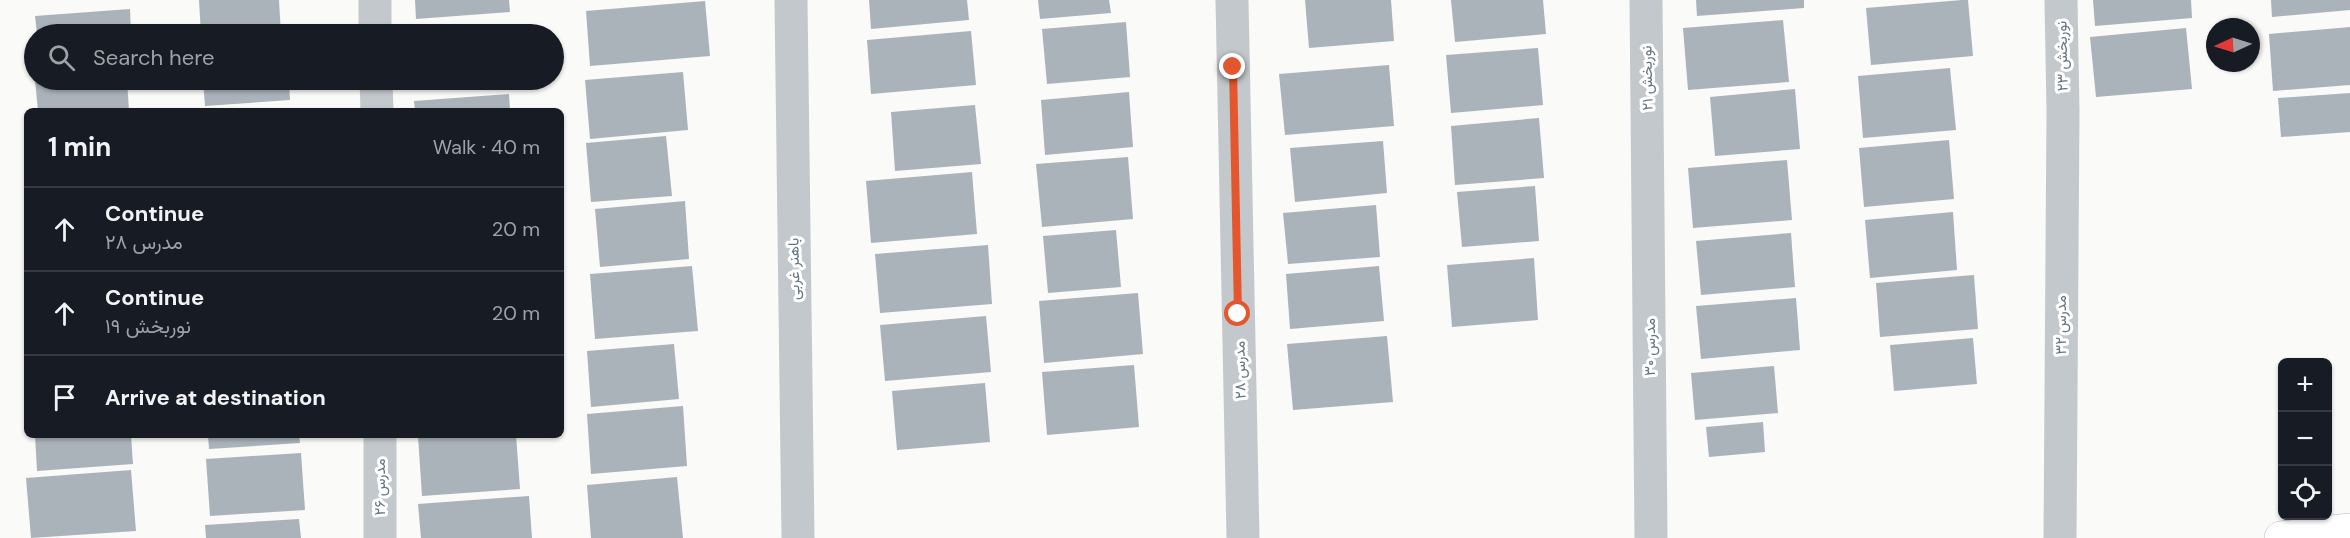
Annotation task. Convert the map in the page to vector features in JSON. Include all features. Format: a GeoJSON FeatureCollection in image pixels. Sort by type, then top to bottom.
{"type":"FeatureCollection","features":[{"type":"Feature","properties":{"kind":"main road"},"geometry":{"type":"LineString","coordinates":[[2281,538],[2350,530]]}},
{"type":"Feature","properties":{"kind":"street"},"geometry":{"type":"LineString","coordinates":[[375,0],[375,24]]}},
{"type":"Feature","properties":{"kind":"street","name":"باهنر غربی"},"geometry":{"type":"LineString","coordinates":[[791,0],[798,538]]}},
{"type":"Feature","properties":{"kind":"street","name":"مدرس ۲۸"},"geometry":{"type":"LineString","coordinates":[[1232,0],[1243,538]]}},
{"type":"Feature","properties":{"kind":"street","name":"نوربخش ۲۱"},"geometry":{"type":"LineString","coordinates":[[1646,0],[1649,155]]}},
{"type":"Feature","properties":{"kind":"street","name":"نوربخش ۲۳"},"geometry":{"type":"LineString","coordinates":[[2061,0],[2063,111]]}},
{"type":"Feature","properties":{"kind":"street"},"geometry":{"type":"LineString","coordinates":[[376,90],[377,108]]}},
{"type":"Feature","properties":{"kind":"street","name":"مدرس ۳۲"},"geometry":{"type":"LineString","coordinates":[[2060,538],[2063,111]]}},
{"type":"Feature","properties":{"kind":"street","name":"مدرس ۳۰"},"geometry":{"type":"LineString","coordinates":[[1649,155],[1651,538]]}},
{"type":"Feature","properties":{"kind":"street","name":"مدرس ۲۶"},"geometry":{"type":"LineString","coordinates":[[380,438],[380,538]]}},
{"type":"Feature","properties":{"kind":"building"},"geometry":{"type":"Polygon","coordinates":[[[199,0],[279,0],[280,24],[200,24],[199,0]]]}},
{"type":"Feature","properties":{"kind":"building"},"geometry":{"type":"Polygon","coordinates":[[[415,0],[509,0],[510,12],[416,19],[415,0]]]}},
{"type":"Feature","properties":{"kind":"building"},"geometry":{"type":"Polygon","coordinates":[[[869,0],[967,0],[969,20],[871,29],[869,0]]]}},
{"type":"Feature","properties":{"kind":"building"},"geometry":{"type":"Polygon","coordinates":[[[1038,0],[1109,0],[1111,13],[1040,19],[1038,0]]]}},
{"type":"Feature","properties":{"kind":"building"},"geometry":{"type":"Polygon","coordinates":[[[1305,0],[1391,0],[1394,41],[1309,48],[1305,0]]]}},
{"type":"Feature","properties":{"kind":"building"},"geometry":{"type":"Polygon","coordinates":[[[1451,0],[1543,0],[1546,34],[1455,42],[1451,0]]]}},
{"type":"Feature","properties":{"kind":"building"},"geometry":{"type":"Polygon","coordinates":[[[1696,0],[1804,0],[1804,8],[1697,16],[1696,0]]]}},
{"type":"Feature","properties":{"kind":"building"},"geometry":{"type":"Polygon","coordinates":[[[1968,0],[1973,56],[1871,65],[1866,8],[1968,0]]]}},
{"type":"Feature","properties":{"kind":"building"},"geometry":{"type":"Polygon","coordinates":[[[2093,0],[2191,0],[2192,18],[2095,26],[2093,0]]]}},
{"type":"Feature","properties":{"kind":"building"},"geometry":{"type":"Polygon","coordinates":[[[2271,0],[2350,0],[2350,10],[2272,17],[2271,0]]]}},
{"type":"Feature","properties":{"kind":"building"},"geometry":{"type":"Polygon","coordinates":[[[705,1],[710,56],[590,66],[586,11],[705,1]]]}},
{"type":"Feature","properties":{"kind":"building"},"geometry":{"type":"Polygon","coordinates":[[[130,9],[131,24],[36,24],[35,16],[130,9]]]}},
{"type":"Feature","properties":{"kind":"building"},"geometry":{"type":"Polygon","coordinates":[[[1783,20],[1789,82],[1688,90],[1683,28],[1783,20]]]}},
{"type":"Feature","properties":{"kind":"building"},"geometry":{"type":"Polygon","coordinates":[[[1126,22],[1130,77],[1047,84],[1042,29],[1126,22]]]}},
{"type":"Feature","properties":{"kind":"building"},"geometry":{"type":"Polygon","coordinates":[[[2350,27],[2350,85],[2273,91],[2269,34],[2350,27]]]}},
{"type":"Feature","properties":{"kind":"building"},"geometry":{"type":"Polygon","coordinates":[[[2186,28],[2192,89],[2096,97],[2090,37],[2186,28]]]}},
{"type":"Feature","properties":{"kind":"building"},"geometry":{"type":"Polygon","coordinates":[[[971,31],[976,85],[871,94],[867,40],[971,31]]]}},
{"type":"Feature","properties":{"kind":"building"},"geometry":{"type":"Polygon","coordinates":[[[1538,48],[1543,105],[1451,113],[1446,55],[1538,48]]]}},
{"type":"Feature","properties":{"kind":"building"},"geometry":{"type":"Polygon","coordinates":[[[1389,65],[1394,126],[1285,135],[1279,74],[1389,65]]]}},
{"type":"Feature","properties":{"kind":"building"},"geometry":{"type":"Polygon","coordinates":[[[1950,68],[1956,130],[1863,138],[1858,76],[1950,68]]]}},
{"type":"Feature","properties":{"kind":"building"},"geometry":{"type":"Polygon","coordinates":[[[683,72],[688,130],[590,139],[585,80],[683,72]]]}},
{"type":"Feature","properties":{"kind":"building"},"geometry":{"type":"Polygon","coordinates":[[[1795,89],[1800,149],[1715,156],[1710,97],[1795,89]]]}},
{"type":"Feature","properties":{"kind":"building"},"geometry":{"type":"Polygon","coordinates":[[[36,90],[128,90],[129,108],[38,108],[36,90]]]}},
{"type":"Feature","properties":{"kind":"building"},"geometry":{"type":"Polygon","coordinates":[[[204,90],[290,90],[290,100],[205,106],[204,90]]]}},
{"type":"Feature","properties":{"kind":"building"},"geometry":{"type":"Polygon","coordinates":[[[1129,92],[1133,147],[1045,155],[1041,100],[1129,92]]]}},
{"type":"Feature","properties":{"kind":"building"},"geometry":{"type":"Polygon","coordinates":[[[2350,93],[2350,132],[2281,137],[2278,98],[2350,93]]]}},
{"type":"Feature","properties":{"kind":"building"},"geometry":{"type":"Polygon","coordinates":[[[509,94],[510,108],[415,108],[414,101],[509,94]]]}},
{"type":"Feature","properties":{"kind":"building"},"geometry":{"type":"Polygon","coordinates":[[[975,105],[981,164],[895,171],[891,112],[975,105]]]}},
{"type":"Feature","properties":{"kind":"building"},"geometry":{"type":"Polygon","coordinates":[[[1539,118],[1544,178],[1455,185],[1451,126],[1539,118]]]}},
{"type":"Feature","properties":{"kind":"building"},"geometry":{"type":"Polygon","coordinates":[[[666,136],[672,196],[591,202],[586,143],[666,136]]]}},
{"type":"Feature","properties":{"kind":"building"},"geometry":{"type":"Polygon","coordinates":[[[1949,140],[1954,199],[1864,207],[1859,148],[1949,140]]]}},
{"type":"Feature","properties":{"kind":"building"},"geometry":{"type":"Polygon","coordinates":[[[1383,141],[1387,193],[1295,202],[1290,148],[1383,141]]]}},
{"type":"Feature","properties":{"kind":"building"},"geometry":{"type":"Polygon","coordinates":[[[1128,157],[1133,219],[1042,227],[1036,164],[1128,157]]]}},
{"type":"Feature","properties":{"kind":"building"},"geometry":{"type":"Polygon","coordinates":[[[1787,160],[1792,220],[1693,228],[1688,168],[1787,160]]]}},
{"type":"Feature","properties":{"kind":"building"},"geometry":{"type":"Polygon","coordinates":[[[972,172],[977,234],[871,243],[866,181],[972,172]]]}},
{"type":"Feature","properties":{"kind":"building"},"geometry":{"type":"Polygon","coordinates":[[[1535,186],[1539,241],[1462,247],[1457,192],[1535,186]]]}},
{"type":"Feature","properties":{"kind":"building"},"geometry":{"type":"Polygon","coordinates":[[[685,201],[689,259],[600,267],[595,209],[685,201]]]}},
{"type":"Feature","properties":{"kind":"building"},"geometry":{"type":"Polygon","coordinates":[[[1376,205],[1380,257],[1288,264],[1283,213],[1376,205]]]}},
{"type":"Feature","properties":{"kind":"building"},"geometry":{"type":"Polygon","coordinates":[[[1953,212],[1957,270],[1870,278],[1865,220],[1953,212]]]}},
{"type":"Feature","properties":{"kind":"building"},"geometry":{"type":"Polygon","coordinates":[[[1116,230],[1121,287],[1048,293],[1043,236],[1116,230]]]}},
{"type":"Feature","properties":{"kind":"building"},"geometry":{"type":"Polygon","coordinates":[[[1791,233],[1795,287],[1701,295],[1696,241],[1791,233]]]}},
{"type":"Feature","properties":{"kind":"building"},"geometry":{"type":"Polygon","coordinates":[[[988,245],[992,304],[880,313],[875,254],[988,245]]]}},
{"type":"Feature","properties":{"kind":"building"},"geometry":{"type":"Polygon","coordinates":[[[1534,258],[1538,320],[1452,327],[1447,265],[1534,258]]]}},
{"type":"Feature","properties":{"kind":"building"},"geometry":{"type":"Polygon","coordinates":[[[692,266],[698,331],[595,339],[590,274],[692,266]]]}},
{"type":"Feature","properties":{"kind":"building"},"geometry":{"type":"Polygon","coordinates":[[[1379,266],[1384,321],[1290,329],[1286,274],[1379,266]]]}},
{"type":"Feature","properties":{"kind":"building"},"geometry":{"type":"Polygon","coordinates":[[[1974,275],[1978,329],[1880,337],[1876,283],[1974,275]]]}},
{"type":"Feature","properties":{"kind":"building"},"geometry":{"type":"Polygon","coordinates":[[[1138,293],[1143,354],[1044,363],[1039,301],[1138,293]]]}},
{"type":"Feature","properties":{"kind":"building"},"geometry":{"type":"Polygon","coordinates":[[[1796,298],[1800,350],[1701,359],[1696,306],[1796,298]]]}},
{"type":"Feature","properties":{"kind":"building"},"geometry":{"type":"Polygon","coordinates":[[[986,316],[991,372],[885,381],[880,325],[986,316]]]}},
{"type":"Feature","properties":{"kind":"building"},"geometry":{"type":"Polygon","coordinates":[[[1387,336],[1393,402],[1293,410],[1287,344],[1387,336]]]}},
{"type":"Feature","properties":{"kind":"building"},"geometry":{"type":"Polygon","coordinates":[[[1973,338],[1977,384],[1894,391],[1890,345],[1973,338]]]}},
{"type":"Feature","properties":{"kind":"building"},"geometry":{"type":"Polygon","coordinates":[[[674,344],[679,399],[591,407],[587,351],[674,344]]]}},
{"type":"Feature","properties":{"kind":"building"},"geometry":{"type":"Polygon","coordinates":[[[1134,365],[1139,427],[1047,435],[1042,372],[1134,365]]]}},
{"type":"Feature","properties":{"kind":"building"},"geometry":{"type":"Polygon","coordinates":[[[1774,366],[1778,413],[1695,420],[1691,373],[1774,366]]]}},
{"type":"Feature","properties":{"kind":"building"},"geometry":{"type":"Polygon","coordinates":[[[985,383],[990,442],[897,450],[892,391],[985,383]]]}},
{"type":"Feature","properties":{"kind":"building"},"geometry":{"type":"Polygon","coordinates":[[[683,406],[687,466],[591,474],[587,414],[683,406]]]}},
{"type":"Feature","properties":{"kind":"building"},"geometry":{"type":"Polygon","coordinates":[[[1763,422],[1765,452],[1709,457],[1706,427],[1763,422]]]}},
{"type":"Feature","properties":{"kind":"building"},"geometry":{"type":"Polygon","coordinates":[[[35,438],[131,438],[133,464],[37,471],[35,438]]]}},
{"type":"Feature","properties":{"kind":"building"},"geometry":{"type":"Polygon","coordinates":[[[208,438],[299,438],[300,443],[209,449],[208,438]]]}},
{"type":"Feature","properties":{"kind":"building"},"geometry":{"type":"Polygon","coordinates":[[[418,438],[516,438],[520,489],[422,496],[418,438]]]}},
{"type":"Feature","properties":{"kind":"building"},"geometry":{"type":"Polygon","coordinates":[[[301,453],[305,510],[210,516],[206,459],[301,453]]]}},
{"type":"Feature","properties":{"kind":"building"},"geometry":{"type":"Polygon","coordinates":[[[131,470],[136,531],[31,538],[26,478],[131,470]]]}},
{"type":"Feature","properties":{"kind":"building"},"geometry":{"type":"Polygon","coordinates":[[[677,477],[683,538],[591,538],[587,485],[677,477]]]}},
{"type":"Feature","properties":{"kind":"building"},"geometry":{"type":"Polygon","coordinates":[[[529,496],[532,538],[421,538],[418,504],[529,496]]]}},
{"type":"Feature","properties":{"kind":"building"},"geometry":{"type":"Polygon","coordinates":[[[299,519],[301,538],[206,538],[205,525],[299,519]]]}},
{"type":"Feature","properties":{"kind":"route"},"geometry":{"type":"LineString","coordinates":[[1233,67],[1238,314]]}}]}
